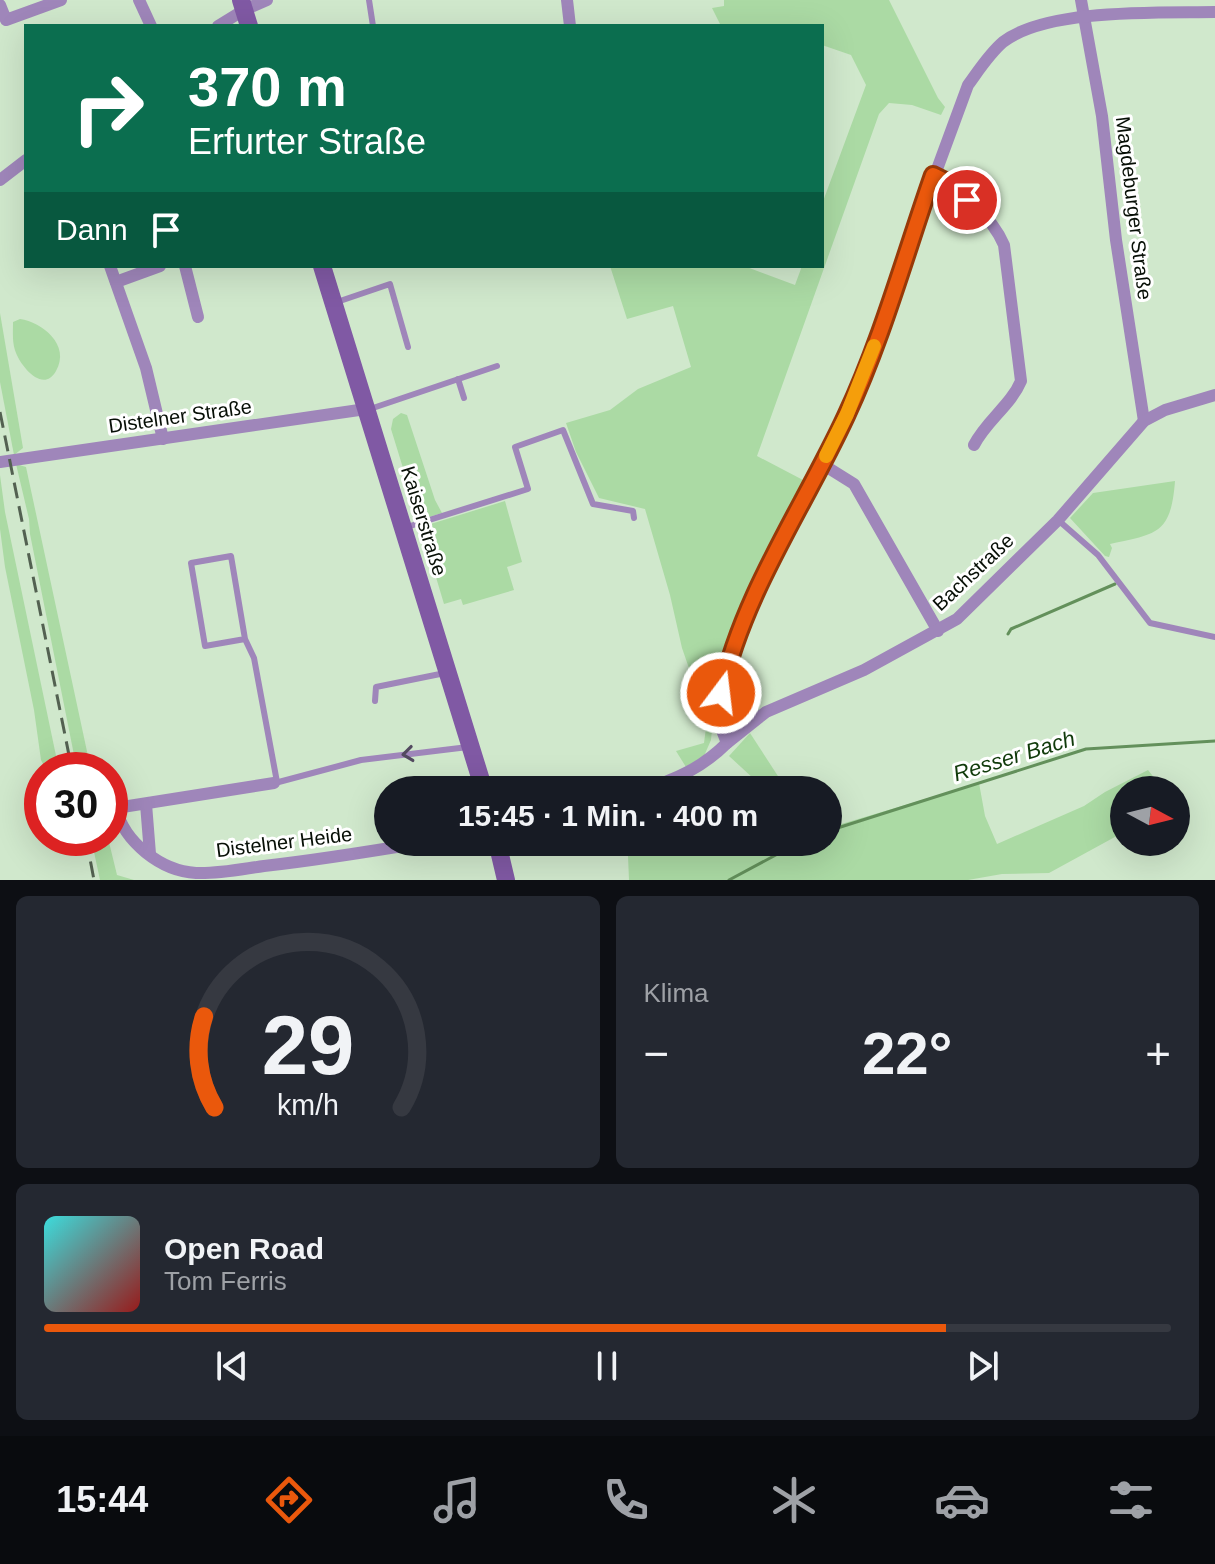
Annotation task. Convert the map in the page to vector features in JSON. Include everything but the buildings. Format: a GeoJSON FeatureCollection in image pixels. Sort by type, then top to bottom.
{"type":"FeatureCollection","features":[{"type":"Feature","properties":{"kind":"main road","name":"Kaiserstraße"},"geometry":{"type":"LineString","coordinates":[[323,268],[480,776]]}},
{"type":"Feature","properties":{"kind":"main road"},"geometry":{"type":"LineString","coordinates":[[500,856],[506,880]]}},
{"type":"Feature","properties":{"kind":"street"},"geometry":{"type":"LineString","coordinates":[[18,0],[23,14]]}},
{"type":"Feature","properties":{"kind":"street"},"geometry":{"type":"LineString","coordinates":[[0,5],[6,20],[61,0]]}},
{"type":"Feature","properties":{"kind":"street"},"geometry":{"type":"LineString","coordinates":[[139,0],[150,24]]}},
{"type":"Feature","properties":{"kind":"street"},"geometry":{"type":"LineString","coordinates":[[222,24],[267,0]]}},
{"type":"Feature","properties":{"kind":"street"},"geometry":{"type":"LineString","coordinates":[[567,0],[570,24]]}},
{"type":"Feature","properties":{"kind":"street","name":"Magdeburger Straße"},"geometry":{"type":"LineString","coordinates":[[1081,0],[1102,116],[1116,240],[1144,421]]}},
{"type":"Feature","properties":{"kind":"street"},"geometry":{"type":"LineString","coordinates":[[1118,0],[1119,15]]}},
{"type":"Feature","properties":{"kind":"street"},"geometry":{"type":"LineString","coordinates":[[727,743],[720,725],[719,709],[728,664],[766,573],[822,464],[865,369],[968,85],[1005,41],[1052,21],[1215,12]]}},
{"type":"Feature","properties":{"kind":"street"},"geometry":{"type":"LineString","coordinates":[[0,180],[24,162]]}},
{"type":"Feature","properties":{"kind":"street"},"geometry":{"type":"LineString","coordinates":[[933,175],[951,184],[989,221],[998,230],[1004,245],[1021,381],[1016,392],[982,429],[974,445]]}},
{"type":"Feature","properties":{"kind":"street"},"geometry":{"type":"LineString","coordinates":[[111,268],[146,368],[163,439]]}},
{"type":"Feature","properties":{"kind":"street"},"geometry":{"type":"LineString","coordinates":[[116,282],[154,268]]}},
{"type":"Feature","properties":{"kind":"street"},"geometry":{"type":"LineString","coordinates":[[186,268],[198,317]]}},
{"type":"Feature","properties":{"kind":"street","name":"Bachstraße"},"geometry":{"type":"LineString","coordinates":[[679,776],[713,758],[766,712],[864,670],[957,619],[1058,520],[1144,421],[1165,410],[1215,395]]}},
{"type":"Feature","properties":{"kind":"street","name":"Distelner Straße"},"geometry":{"type":"LineString","coordinates":[[0,462],[366,409]]}},
{"type":"Feature","properties":{"kind":"street"},"geometry":{"type":"LineString","coordinates":[[822,464],[854,484],[938,631]]}},
{"type":"Feature","properties":{"kind":"street","name":"Distelner Heide"},"geometry":{"type":"LineString","coordinates":[[275,783],[116,808],[119,822],[139,849],[194,873],[287,864],[374,850]]}},
{"type":"Feature","properties":{"kind":"street"},"geometry":{"type":"LineString","coordinates":[[146,804],[150,854]]}},
{"type":"Feature","properties":{"kind":"lane"},"geometry":{"type":"LineString","coordinates":[[369,0],[373,24]]}},
{"type":"Feature","properties":{"kind":"lane"},"geometry":{"type":"LineString","coordinates":[[334,303],[390,284],[408,347]]}},
{"type":"Feature","properties":{"kind":"lane"},"geometry":{"type":"LineString","coordinates":[[366,409],[497,366]]}},
{"type":"Feature","properties":{"kind":"lane"},"geometry":{"type":"LineString","coordinates":[[458,379],[464,398]]}},
{"type":"Feature","properties":{"kind":"lane"},"geometry":{"type":"LineString","coordinates":[[404,528],[528,489],[515,447],[563,430],[593,504],[633,511],[634,518]]}},
{"type":"Feature","properties":{"kind":"lane"},"geometry":{"type":"LineString","coordinates":[[1058,520],[1098,555],[1150,623],[1215,637]]}},
{"type":"Feature","properties":{"kind":"lane"},"geometry":{"type":"LineString","coordinates":[[245,639],[205,646],[191,563],[231,556],[245,639],[254,658],[275,783],[361,760],[472,746]]}},
{"type":"Feature","properties":{"kind":"lane"},"geometry":{"type":"LineString","coordinates":[[375,701],[376,687],[448,672]]}},
{"type":"Feature","properties":{"kind":"green space"},"geometry":{"type":"Polygon","coordinates":[[[724,0],[889,0],[945,107],[941,115],[912,105],[889,103],[879,114],[757,456],[803,480],[802,486],[724,650],[716,685],[711,740],[704,756],[686,767],[676,751],[704,743],[707,720],[682,648],[645,509],[599,498],[576,452],[566,423],[610,410],[638,389],[691,367],[673,306],[627,319],[611,268],[749,268],[795,285],[801,268],[824,268],[824,199],[866,85],[851,55],[824,46],[824,24],[720,24],[712,8],[724,6],[724,0]]]}},
{"type":"Feature","properties":{"kind":"green space"},"geometry":{"type":"Polygon","coordinates":[[[0,313],[23,448],[14,455],[0,382],[0,313]]]}},
{"type":"Feature","properties":{"kind":"green space"},"geometry":{"type":"Polygon","coordinates":[[[20,319],[45,330],[57,344],[60,361],[56,371],[45,380],[33,376],[19,358],[14,345],[13,322],[20,319]]]}},
{"type":"Feature","properties":{"kind":"green space"},"geometry":{"type":"Polygon","coordinates":[[[401,413],[407,415],[442,513],[419,520],[391,429],[393,419],[401,413]]]}},
{"type":"Feature","properties":{"kind":"green space"},"geometry":{"type":"Polygon","coordinates":[[[16,464],[26,467],[87,752],[73,752],[16,464]]]}},
{"type":"Feature","properties":{"kind":"green space"},"geometry":{"type":"Polygon","coordinates":[[[0,475],[55,752],[40,752],[0,529],[0,475]]]}},
{"type":"Feature","properties":{"kind":"green space"},"geometry":{"type":"Polygon","coordinates":[[[1175,481],[1170,512],[1159,529],[1110,544],[1109,557],[1070,518],[1093,493],[1175,481]]]}},
{"type":"Feature","properties":{"kind":"green space"},"geometry":{"type":"Polygon","coordinates":[[[505,501],[522,562],[507,567],[514,590],[463,605],[461,599],[444,604],[421,527],[505,501]]]}},
{"type":"Feature","properties":{"kind":"green space"},"geometry":{"type":"Polygon","coordinates":[[[750,733],[778,776],[751,776],[729,756],[750,733]]]}},
{"type":"Feature","properties":{"kind":"green space"},"geometry":{"type":"Polygon","coordinates":[[[1148,770],[1153,776],[1136,776],[1148,770]]]}},
{"type":"Feature","properties":{"kind":"green space"},"geometry":{"type":"Polygon","coordinates":[[[979,783],[985,816],[997,844],[1084,806],[1110,789],[1110,840],[1049,873],[1002,874],[968,880],[629,880],[628,856],[842,856],[842,824],[979,783]]]}},
{"type":"Feature","properties":{"kind":"green space"},"geometry":{"type":"Polygon","coordinates":[[[95,856],[112,856],[117,875],[134,880],[100,880],[95,856]]]}},
{"type":"Feature","properties":{"kind":"waterway"},"geometry":{"type":"LineString","coordinates":[[1008,634],[1011,629],[1115,584]]}},
{"type":"Feature","properties":{"kind":"waterway","name":"Resser Bach"},"geometry":{"type":"LineString","coordinates":[[842,827],[1086,749],[1215,741]]}},
{"type":"Feature","properties":{"kind":"waterway","name":"Resser Bach"},"geometry":{"type":"LineString","coordinates":[[729,880],[774,856]]}},
{"type":"Feature","properties":{"kind":"railway"},"geometry":{"type":"LineString","coordinates":[[0,412],[68,752]]}},
{"type":"Feature","properties":{"kind":"railway"},"geometry":{"type":"LineString","coordinates":[[89,856],[94,880]]}},
{"type":"Feature","properties":{"kind":"slow traffic"},"geometry":{"type":"LineString","coordinates":[[826,456],[847,414],[874,346]]}},
{"type":"Feature","properties":{"kind":"route"},"geometry":{"type":"LineString","coordinates":[[721,693],[745,618],[847,414],[933,175],[951,184],[967,200]]}}]}
